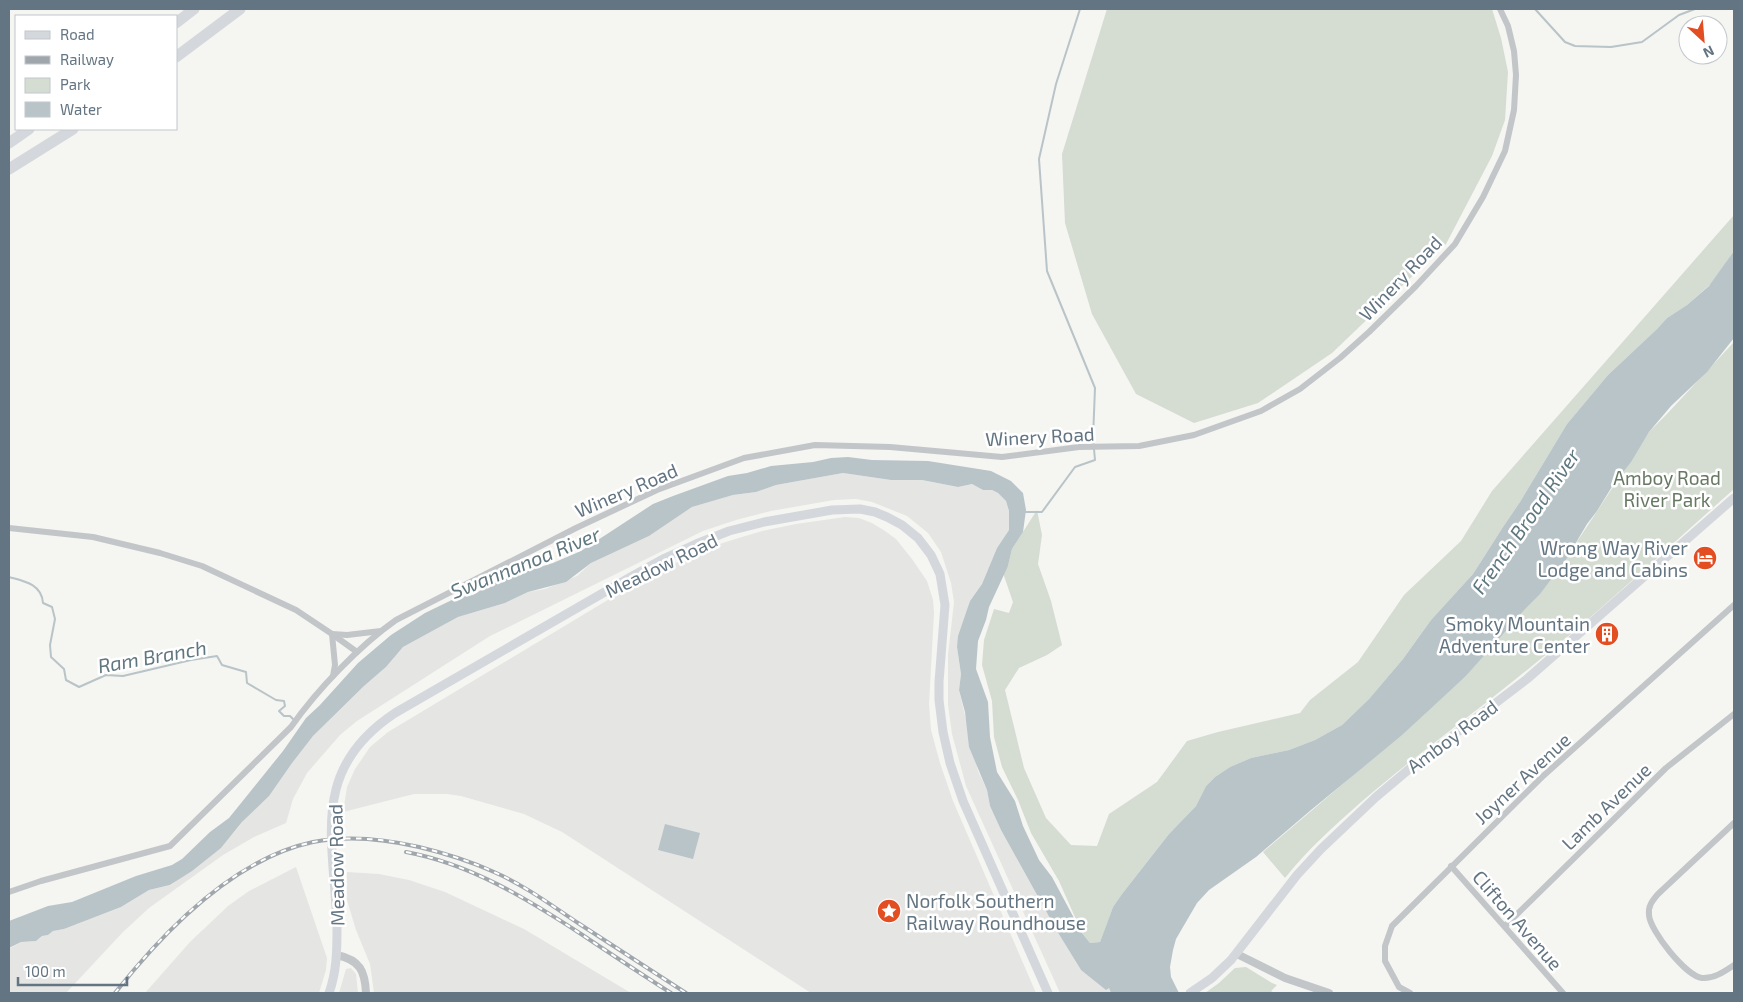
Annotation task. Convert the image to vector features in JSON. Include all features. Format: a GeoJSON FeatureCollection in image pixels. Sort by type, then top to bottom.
{"type":"FeatureCollection","features":[{"type":"Feature","properties":{"kind":"highway"},"geometry":{"type":"LineString","coordinates":[[178,21],[194,9]]}},
{"type":"Feature","properties":{"kind":"highway"},"geometry":{"type":"LineString","coordinates":[[178,56],[240,9]]}},
{"type":"Feature","properties":{"kind":"highway"},"geometry":{"type":"LineString","coordinates":[[9,143],[28,130]]}},
{"type":"Feature","properties":{"kind":"highway"},"geometry":{"type":"LineString","coordinates":[[9,170],[71,130]]}},
{"type":"Feature","properties":{"kind":"main road","name":"Amboy Road"},"geometry":{"type":"LineString","coordinates":[[1190,993],[1219,972],[1237,954],[1296,874],[1376,797],[1414,765],[1527,679],[1734,498]]}},
{"type":"Feature","properties":{"kind":"main road","name":"Meadow Road"},"geometry":{"type":"LineString","coordinates":[[329,993],[334,977],[337,954],[332,825],[333,801],[338,780],[348,758],[377,725],[665,558],[717,536],[764,522],[832,510],[851,509],[875,512],[897,522],[912,532],[931,555],[940,574],[945,605],[939,700],[943,732],[950,763],[963,801],[1048,993]]}},
{"type":"Feature","properties":{"kind":"street","name":"Winery Road"},"geometry":{"type":"LineString","coordinates":[[9,892],[40,881],[170,846],[291,726],[300,713],[357,652],[396,620],[576,528],[657,490],[744,458],[815,445],[890,447],[1002,457],[1080,447],[1139,446],[1194,435],[1261,411],[1300,389],[1340,358],[1416,286],[1456,244],[1483,197],[1505,150],[1514,110],[1516,75],[1514,51],[1508,26],[1500,9]]}},
{"type":"Feature","properties":{"kind":"street"},"geometry":{"type":"LineString","coordinates":[[9,528],[92,537],[160,553],[202,566],[296,610],[357,652]]}},
{"type":"Feature","properties":{"kind":"street","name":"Joyner Avenue"},"geometry":{"type":"LineString","coordinates":[[1410,993],[1400,987],[1385,961],[1385,946],[1392,926],[1542,777],[1734,605]]}},
{"type":"Feature","properties":{"kind":"street"},"geometry":{"type":"LineString","coordinates":[[332,634],[381,631]]}},
{"type":"Feature","properties":{"kind":"street"},"geometry":{"type":"LineString","coordinates":[[332,634],[335,665],[333,677]]}},
{"type":"Feature","properties":{"kind":"street","name":"Lamb Avenue"},"geometry":{"type":"LineString","coordinates":[[1505,926],[1666,768],[1734,714]]}},
{"type":"Feature","properties":{"kind":"street"},"geometry":{"type":"LineString","coordinates":[[1734,823],[1658,894],[1650,904],[1648,912],[1649,921],[1656,934],[1671,954],[1695,976],[1703,978],[1713,976],[1734,965]]}},
{"type":"Feature","properties":{"kind":"street","name":"Clifton Avenue"},"geometry":{"type":"LineString","coordinates":[[1452,866],[1563,993]]}},
{"type":"Feature","properties":{"kind":"street"},"geometry":{"type":"LineString","coordinates":[[337,954],[350,958],[357,963],[364,976],[366,993]]}},
{"type":"Feature","properties":{"kind":"street"},"geometry":{"type":"LineString","coordinates":[[1237,954],[1285,978],[1329,993]]}},
{"type":"Feature","properties":{"kind":"shaded area"},"geometry":{"type":"Polygon","coordinates":[[[843,473],[891,480],[922,480],[958,487],[972,484],[983,490],[992,490],[998,493],[1006,501],[1009,511],[1009,530],[997,548],[982,584],[970,601],[957,647],[961,674],[959,690],[978,771],[987,790],[990,806],[1001,830],[1081,970],[1109,988],[1111,993],[1060,993],[966,786],[952,734],[948,705],[948,655],[954,602],[951,583],[941,552],[928,533],[907,516],[872,502],[856,499],[834,500],[771,511],[703,531],[490,636],[357,721],[340,735],[307,773],[293,799],[286,823],[254,837],[223,855],[149,908],[123,932],[66,993],[9,993],[9,949],[21,942],[36,941],[53,931],[64,929],[121,907],[149,890],[171,885],[221,848],[313,736],[386,667],[403,647],[458,617],[505,603],[528,592],[545,589],[577,576],[591,563],[649,536],[692,507],[733,495],[756,492],[776,485],[843,473]]]}},
{"type":"Feature","properties":{"kind":"shaded area"},"geometry":{"type":"Polygon","coordinates":[[[845,517],[859,518],[872,523],[896,539],[927,581],[933,600],[934,613],[929,704],[931,730],[953,801],[1036,993],[811,993],[562,832],[524,814],[461,796],[447,794],[414,794],[343,812],[347,787],[355,769],[370,747],[388,732],[641,580],[702,550],[732,540],[796,524],[845,517]]]}},
{"type":"Feature","properties":{"kind":"shaded area"},"geometry":{"type":"Polygon","coordinates":[[[296,867],[327,958],[326,970],[319,993],[145,993],[190,942],[228,906],[249,891],[296,867]]]}},
{"type":"Feature","properties":{"kind":"shaded area"},"geometry":{"type":"Polygon","coordinates":[[[347,872],[379,874],[409,880],[445,892],[524,929],[631,993],[374,993],[370,964],[356,930],[347,900],[347,872]]]}},
{"type":"Feature","properties":{"kind":"shaded area"},"geometry":{"type":"Polygon","coordinates":[[[351,968],[356,974],[358,993],[339,993],[346,969],[351,968]]]}},
{"type":"Feature","properties":{"kind":"green space"},"geometry":{"type":"Polygon","coordinates":[[[1107,9],[1492,9],[1501,38],[1508,72],[1505,120],[1492,156],[1446,244],[1332,353],[1258,403],[1194,423],[1136,394],[1092,314],[1065,223],[1062,154],[1107,9]]]}},
{"type":"Feature","properties":{"kind":"green space"},"geometry":{"type":"Polygon","coordinates":[[[1734,215],[1734,251],[1713,282],[1687,305],[1667,318],[1608,375],[1567,424],[1520,502],[1473,574],[1431,620],[1403,659],[1369,699],[1342,725],[1315,740],[1289,750],[1251,758],[1230,767],[1215,777],[1206,786],[1196,806],[1169,834],[1122,894],[1113,907],[1100,942],[1090,943],[1082,933],[1059,881],[1031,833],[1002,767],[994,737],[992,701],[982,665],[984,640],[994,609],[1009,613],[1013,602],[1003,573],[1008,566],[1012,549],[1037,510],[1042,535],[1038,564],[1051,601],[1062,645],[1047,655],[1019,668],[1005,690],[1024,768],[1046,818],[1071,845],[1097,846],[1109,814],[1157,782],[1187,741],[1300,713],[1310,700],[1358,662],[1404,595],[1461,541],[1492,491],[1734,215]]]}},
{"type":"Feature","properties":{"kind":"green space","name":"Amboy Road River Park"},"geometry":{"type":"Polygon","coordinates":[[[1734,342],[1734,489],[1545,656],[1360,803],[1312,848],[1285,878],[1263,852],[1466,676],[1569,554],[1649,432],[1734,342]]]}},
{"type":"Feature","properties":{"kind":"green space"},"geometry":{"type":"Polygon","coordinates":[[[1246,967],[1277,985],[1271,991],[1274,993],[1205,993],[1235,968],[1246,967]]]}},
{"type":"Feature","properties":{"kind":"water","name":"French Broad River"},"geometry":{"type":"Polygon","coordinates":[[[1734,251],[1734,338],[1707,372],[1671,406],[1649,432],[1631,462],[1587,524],[1567,558],[1540,594],[1466,676],[1402,735],[1256,857],[1209,890],[1197,903],[1176,939],[1173,950],[1170,967],[1171,977],[1179,993],[1111,993],[1109,988],[1106,990],[1081,970],[1001,830],[990,806],[987,790],[969,747],[965,712],[959,690],[961,674],[957,647],[958,636],[970,601],[982,584],[997,548],[1009,530],[1009,511],[1006,501],[992,490],[983,490],[972,484],[958,487],[922,480],[891,480],[843,473],[776,485],[756,492],[733,495],[692,507],[649,536],[591,563],[566,582],[528,592],[505,603],[458,617],[403,647],[386,667],[313,736],[269,796],[242,822],[221,848],[192,871],[170,885],[149,890],[121,907],[64,929],[53,931],[36,941],[21,942],[9,948],[9,921],[48,906],[72,902],[136,876],[172,865],[182,859],[210,832],[229,818],[283,751],[306,718],[358,663],[391,635],[425,613],[456,598],[473,595],[496,581],[553,563],[581,551],[653,504],[673,496],[728,476],[771,466],[848,457],[872,460],[928,461],[991,471],[1011,481],[1023,493],[1026,510],[1023,532],[1012,549],[1008,566],[989,607],[978,641],[976,669],[988,702],[990,737],[997,772],[1015,801],[1023,826],[1039,860],[1052,877],[1082,933],[1090,943],[1100,942],[1113,907],[1122,894],[1169,834],[1196,806],[1206,786],[1215,777],[1230,767],[1251,758],[1289,750],[1315,740],[1342,725],[1369,699],[1403,659],[1431,620],[1473,574],[1520,502],[1567,424],[1608,375],[1667,318],[1687,305],[1709,286],[1734,251]]]}},
{"type":"Feature","properties":{"kind":"water"},"geometry":{"type":"Polygon","coordinates":[[[665,824],[700,833],[693,859],[658,850],[665,824]]]}},
{"type":"Feature","properties":{"kind":"waterway"},"geometry":{"type":"LineString","coordinates":[[1024,512],[1042,512],[1075,467],[1095,460],[1093,438],[1095,388],[1047,271],[1039,159],[1056,84],[1080,9]]}},
{"type":"Feature","properties":{"kind":"waterway"},"geometry":{"type":"LineString","coordinates":[[1535,9],[1565,42],[1575,46],[1611,47],[1642,42],[1679,15],[1695,9]]}},
{"type":"Feature","properties":{"kind":"waterway","name":"Ram Branch"},"geometry":{"type":"LineString","coordinates":[[9,577],[36,587],[43,603],[52,607],[55,619],[50,645],[51,657],[64,669],[66,680],[79,687],[106,675],[123,676],[217,656],[222,665],[246,672],[247,683],[276,700],[284,701],[285,706],[279,711],[284,716],[290,716],[293,719]]}},
{"type":"Feature","properties":{"kind":"railway"},"geometry":{"type":"LineString","coordinates":[[115,993],[134,969],[178,922],[228,881],[255,864],[284,851],[313,842],[353,838],[380,840],[419,847],[476,864],[494,872],[537,896],[686,993]]}},
{"type":"Feature","properties":{"kind":"railway"},"geometry":{"type":"LineString","coordinates":[[406,852],[453,865],[498,884],[561,921],[671,993]]}},
{"type":"Feature","properties":{"kind":"place","name":"Wrong Way River Lodge and Cabins"},"geometry":{"type":"Point","coordinates":[1705,558]}},
{"type":"Feature","properties":{"kind":"place","name":"Smoky Mountain Adventure Center"},"geometry":{"type":"Point","coordinates":[1607,634]}},
{"type":"Feature","properties":{"kind":"place","name":"Norfolk Southern Railway Roundhouse"},"geometry":{"type":"Point","coordinates":[889,911]}},
{"type":"Feature","properties":{"kind":"water label","name":"Swannanoa River"},"geometry":{"type":"Point","coordinates":[525,562]}}]}
